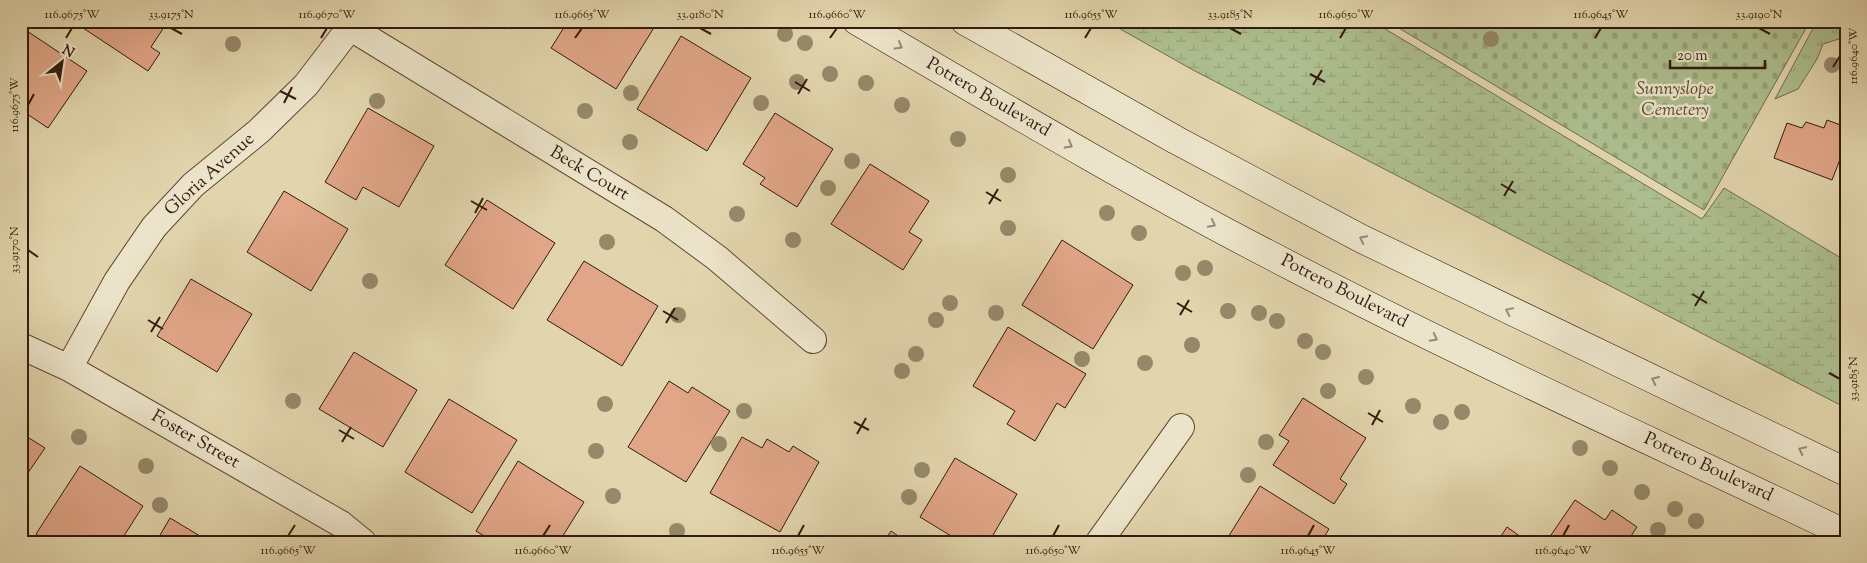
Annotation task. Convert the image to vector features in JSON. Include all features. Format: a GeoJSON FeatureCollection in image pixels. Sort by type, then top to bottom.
{"type":"FeatureCollection","features":[{"type":"Feature","properties":{"kind":"street","name":"Potrero Boulevard"},"geometry":{"type":"LineString","coordinates":[[857,21],[1116,173],[1292,267],[1479,360],[1846,534]]}},
{"type":"Feature","properties":{"kind":"street"},"geometry":{"type":"LineString","coordinates":[[965,21],[1176,140],[1360,238],[1846,472]]}},
{"type":"Feature","properties":{"kind":"street","name":"Beck Court"},"geometry":{"type":"LineString","coordinates":[[353,24],[664,219],[717,258],[813,340]]}},
{"type":"Feature","properties":{"kind":"street","name":"Gloria Avenue"},"geometry":{"type":"LineString","coordinates":[[69,368],[117,281],[154,227],[193,185],[260,131],[306,85],[353,24]]}},
{"type":"Feature","properties":{"kind":"street","name":"Foster Street"},"geometry":{"type":"LineString","coordinates":[[21,346],[69,368],[341,524],[363,542]]}},
{"type":"Feature","properties":{"kind":"street"},"geometry":{"type":"LineString","coordinates":[[1100,542],[1181,427]]}},
{"type":"Feature","properties":{"kind":"green space"},"geometry":{"type":"Polygon","coordinates":[[[1106,21],[1372,21],[1702,219],[1724,188],[1846,261],[1846,408],[1193,70],[1106,21]]]}},
{"type":"Feature","properties":{"kind":"green space","name":"Sunnyslope Cemetery"},"geometry":{"type":"Polygon","coordinates":[[[1387,21],[1810,21],[1704,210],[1387,21]]]}},
{"type":"Feature","properties":{"kind":"green space"},"geometry":{"type":"Polygon","coordinates":[[[1817,21],[1844,21],[1839,39],[1823,44],[1817,59],[1798,89],[1775,99],[1817,21]]]}},
{"type":"Feature","properties":{"kind":"building"},"geometry":{"type":"Polygon","coordinates":[[[78,21],[168,21],[151,47],[160,53],[148,71],[77,24],[78,21]]]}},
{"type":"Feature","properties":{"kind":"building"},"geometry":{"type":"Polygon","coordinates":[[[499,21],[517,21],[512,29],[499,21]]]}},
{"type":"Feature","properties":{"kind":"building"},"geometry":{"type":"Polygon","coordinates":[[[568,21],[647,21],[655,26],[616,89],[551,48],[568,21]]]}},
{"type":"Feature","properties":{"kind":"building"},"geometry":{"type":"Polygon","coordinates":[[[21,27],[87,71],[48,128],[21,110],[21,27]]]}},
{"type":"Feature","properties":{"kind":"building"},"geometry":{"type":"Polygon","coordinates":[[[681,36],[751,78],[707,151],[637,109],[681,36]]]}},
{"type":"Feature","properties":{"kind":"building"},"geometry":{"type":"Polygon","coordinates":[[[368,108],[434,146],[399,207],[363,187],[356,200],[325,182],[368,108]]]}},
{"type":"Feature","properties":{"kind":"building"},"geometry":{"type":"Polygon","coordinates":[[[775,113],[833,149],[797,207],[760,184],[765,178],[743,164],[775,113]]]}},
{"type":"Feature","properties":{"kind":"building"},"geometry":{"type":"Polygon","coordinates":[[[1827,120],[1846,127],[1846,144],[1832,180],[1774,158],[1787,123],[1802,128],[1806,122],[1824,128],[1827,120]]]}},
{"type":"Feature","properties":{"kind":"building"},"geometry":{"type":"Polygon","coordinates":[[[870,164],[929,201],[909,232],[922,240],[903,270],[831,224],[870,164]]]}},
{"type":"Feature","properties":{"kind":"building"},"geometry":{"type":"Polygon","coordinates":[[[284,191],[348,229],[311,291],[247,252],[284,191]]]}},
{"type":"Feature","properties":{"kind":"building"},"geometry":{"type":"Polygon","coordinates":[[[487,200],[555,243],[513,309],[445,265],[487,200]]]}},
{"type":"Feature","properties":{"kind":"building"},"geometry":{"type":"Polygon","coordinates":[[[1062,240],[1133,285],[1093,349],[1022,305],[1062,240]]]}},
{"type":"Feature","properties":{"kind":"building"},"geometry":{"type":"Polygon","coordinates":[[[584,261],[658,306],[622,366],[547,320],[584,261]]]}},
{"type":"Feature","properties":{"kind":"building"},"geometry":{"type":"Polygon","coordinates":[[[191,279],[252,314],[217,372],[157,336],[191,279]]]}},
{"type":"Feature","properties":{"kind":"building"},"geometry":{"type":"Polygon","coordinates":[[[1008,327],[1086,374],[1065,408],[1057,403],[1035,441],[1007,424],[1015,411],[973,386],[1008,327]]]}},
{"type":"Feature","properties":{"kind":"building"},"geometry":{"type":"Polygon","coordinates":[[[354,352],[417,390],[383,447],[319,409],[354,352]]]}},
{"type":"Feature","properties":{"kind":"building"},"geometry":{"type":"Polygon","coordinates":[[[669,381],[688,393],[692,387],[730,411],[686,482],[628,447],[669,381]]]}},
{"type":"Feature","properties":{"kind":"building"},"geometry":{"type":"Polygon","coordinates":[[[1303,398],[1366,438],[1340,479],[1347,484],[1334,504],[1273,465],[1289,441],[1279,435],[1303,398]]]}},
{"type":"Feature","properties":{"kind":"building"},"geometry":{"type":"Polygon","coordinates":[[[449,399],[517,440],[472,513],[405,472],[449,399]]]}},
{"type":"Feature","properties":{"kind":"building"},"geometry":{"type":"Polygon","coordinates":[[[21,433],[45,448],[21,483],[21,433]]]}},
{"type":"Feature","properties":{"kind":"building"},"geometry":{"type":"Polygon","coordinates":[[[742,437],[762,448],[767,439],[789,452],[793,446],[819,462],[780,532],[710,493],[742,437]]]}},
{"type":"Feature","properties":{"kind":"building"},"geometry":{"type":"Polygon","coordinates":[[[955,458],[1017,494],[989,542],[961,542],[920,517],[955,458]]]}},
{"type":"Feature","properties":{"kind":"building"},"geometry":{"type":"Polygon","coordinates":[[[518,461],[584,502],[559,542],[494,542],[476,531],[518,461]]]}},
{"type":"Feature","properties":{"kind":"building"},"geometry":{"type":"Polygon","coordinates":[[[80,466],[143,506],[120,542],[48,542],[36,534],[80,466]]]}},
{"type":"Feature","properties":{"kind":"building"},"geometry":{"type":"Polygon","coordinates":[[[1260,486],[1329,529],[1321,542],[1225,542],[1260,486]]]}},
{"type":"Feature","properties":{"kind":"building"},"geometry":{"type":"Polygon","coordinates":[[[1575,500],[1605,520],[1612,510],[1637,527],[1627,542],[1554,542],[1549,538],[1575,500]]]}},
{"type":"Feature","properties":{"kind":"building"},"geometry":{"type":"Polygon","coordinates":[[[170,518],[210,542],[156,542],[170,518]]]}},
{"type":"Feature","properties":{"kind":"building"},"geometry":{"type":"Polygon","coordinates":[[[1507,527],[1528,542],[1497,542],[1507,527]]]}},
{"type":"Feature","properties":{"kind":"building"},"geometry":{"type":"Polygon","coordinates":[[[891,531],[907,542],[884,542],[891,531]]]}}]}
